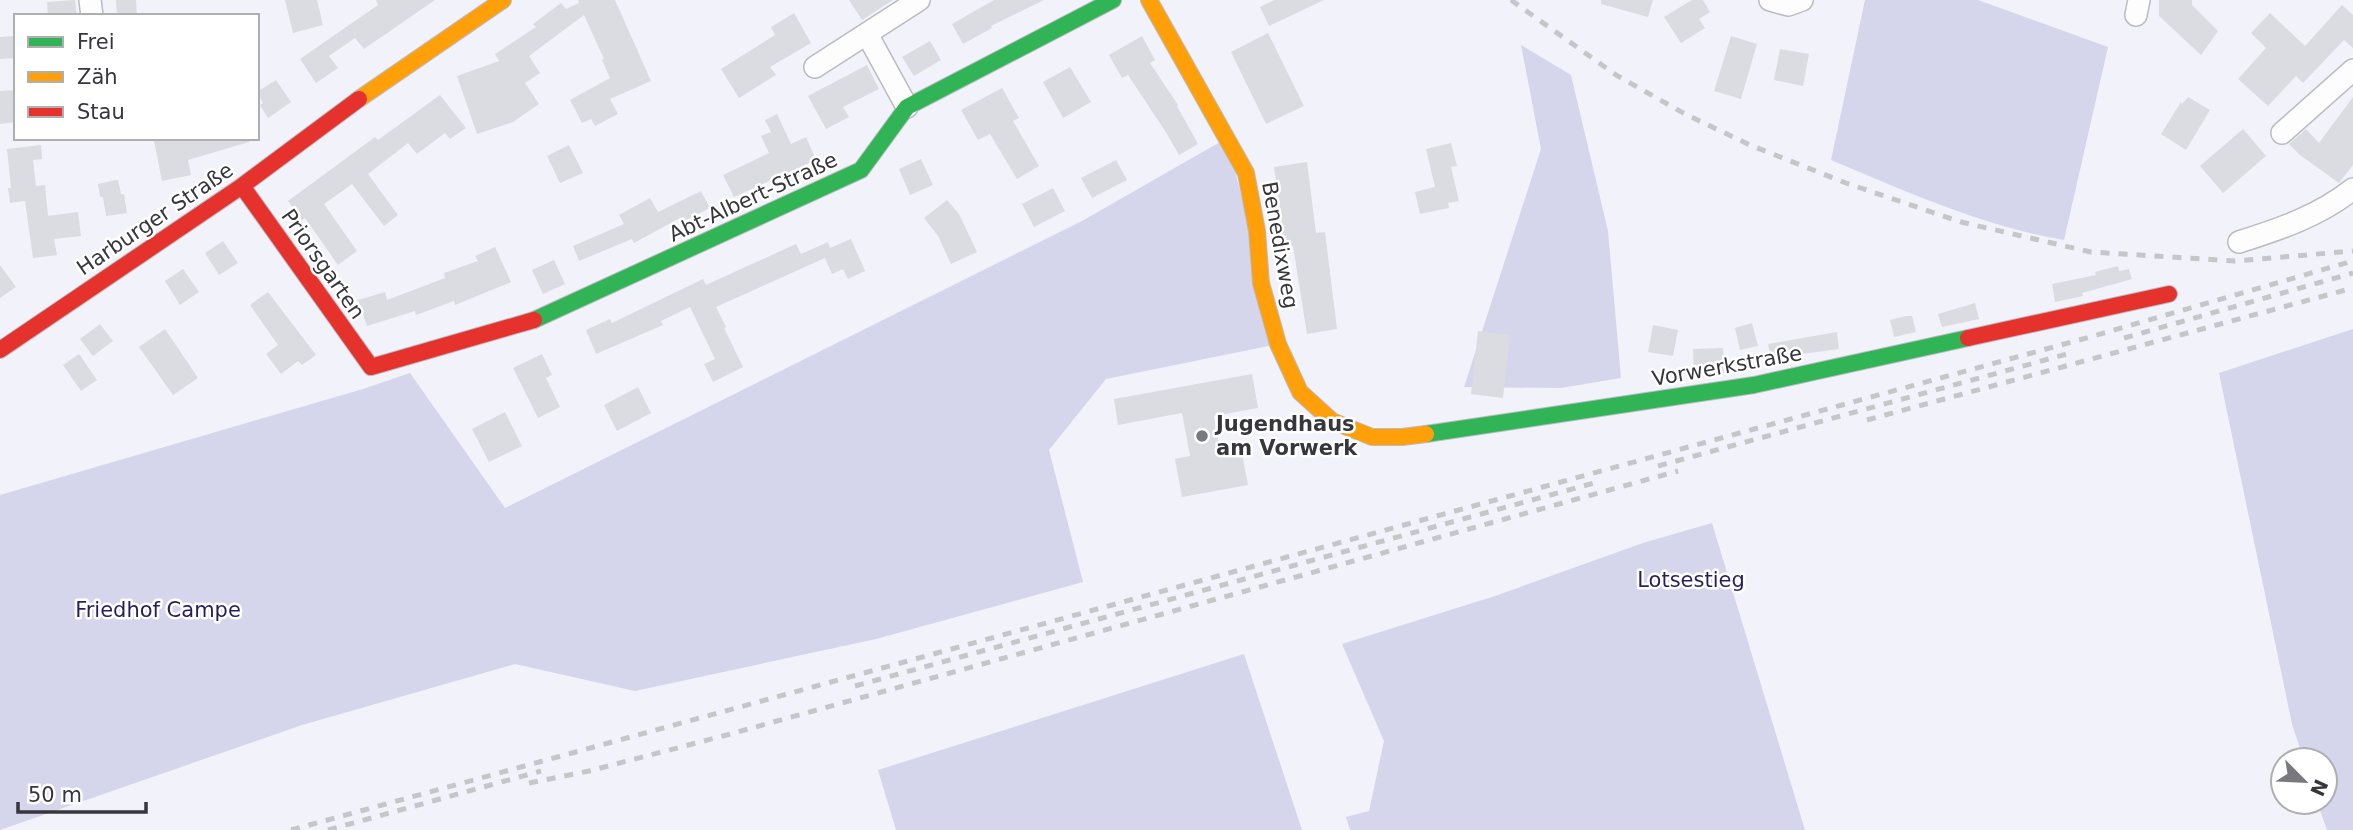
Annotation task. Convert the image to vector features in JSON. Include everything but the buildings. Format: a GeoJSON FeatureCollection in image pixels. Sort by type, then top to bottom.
{"type":"FeatureCollection","features":[{"type":"Feature","properties":{"kind":"street","name":"Harburger Straße"},"geometry":{"type":"LineString","coordinates":[[0,350],[242,186],[388,77],[503,0]]}},
{"type":"Feature","properties":{"kind":"street"},"geometry":{"type":"LineString","coordinates":[[815,67],[919,0]]}},
{"type":"Feature","properties":{"kind":"street","name":"Abt-Albert-Straße"},"geometry":{"type":"LineString","coordinates":[[370,367],[545,317],[861,170],[907,107],[1114,0]]}},
{"type":"Feature","properties":{"kind":"street","name":"Benedixweg"},"geometry":{"type":"LineString","coordinates":[[1149,0],[1246,173],[1257,231],[1261,283],[1278,344],[1300,391]]}},
{"type":"Feature","properties":{"kind":"street"},"geometry":{"type":"LineString","coordinates":[[1770,0],[1788,5],[1802,0]]}},
{"type":"Feature","properties":{"kind":"street"},"geometry":{"type":"LineString","coordinates":[[867,34],[907,107]]}},
{"type":"Feature","properties":{"kind":"street"},"geometry":{"type":"LineString","coordinates":[[2282,133],[2353,70]]}},
{"type":"Feature","properties":{"kind":"street","name":"Priorsgarten"},"geometry":{"type":"LineString","coordinates":[[242,186],[370,367]]}},
{"type":"Feature","properties":{"kind":"street"},"geometry":{"type":"LineString","coordinates":[[2239,242],[2287,226],[2333,205],[2353,189]]}},
{"type":"Feature","properties":{"kind":"street","name":"Vorwerkstraße"},"geometry":{"type":"LineString","coordinates":[[1300,391],[1332,421],[1372,437],[1402,437],[1754,385],[2169,294]]}},
{"type":"Feature","properties":{"kind":"green space"},"geometry":{"type":"Polygon","coordinates":[[[1865,0],[1978,0],[2108,47],[2064,240],[1975,217],[1831,160],[1865,0]]]}},
{"type":"Feature","properties":{"kind":"green space"},"geometry":{"type":"Polygon","coordinates":[[[1521,45],[1571,75],[1608,231],[1621,378],[1561,388],[1464,387],[1541,149],[1521,45]]]}},
{"type":"Feature","properties":{"kind":"green space","name":"Friedhof Campe"},"geometry":{"type":"Polygon","coordinates":[[[1227,138],[1278,344],[1106,379],[1049,450],[1083,582],[876,639],[635,691],[515,664],[302,725],[0,830],[0,495],[410,373],[505,508],[1082,221],[1227,138]]]}},
{"type":"Feature","properties":{"kind":"green space"},"geometry":{"type":"Polygon","coordinates":[[[2353,329],[2353,830],[2327,830],[2322,816],[2339,816],[2339,746],[2299,746],[2292,724],[2219,373],[2353,329]]]}},
{"type":"Feature","properties":{"kind":"green space","name":"Lotsestieg"},"geometry":{"type":"Polygon","coordinates":[[[1712,523],[1805,830],[1350,830],[1346,817],[1369,811],[1384,741],[1342,644],[1495,596],[1643,543],[1712,523]]]}},
{"type":"Feature","properties":{"kind":"green space"},"geometry":{"type":"Polygon","coordinates":[[[1244,654],[1302,830],[896,830],[878,770],[1244,654]]]}},
{"type":"Feature","properties":{"kind":"railway"},"geometry":{"type":"LineString","coordinates":[[1511,0],[1616,75],[1685,114],[1750,145],[1846,183],[1961,222],[2091,252],[2235,261],[2353,251]]}},
{"type":"Feature","properties":{"kind":"railway"},"geometry":{"type":"LineString","coordinates":[[291,830],[2090,337],[2353,261]]}},
{"type":"Feature","properties":{"kind":"railway"},"geometry":{"type":"LineString","coordinates":[[2124,338],[2353,273]]}},
{"type":"Feature","properties":{"kind":"railway"},"geometry":{"type":"LineString","coordinates":[[1867,420],[2353,288]]}},
{"type":"Feature","properties":{"kind":"railway"},"geometry":{"type":"LineString","coordinates":[[1658,466],[2067,354]]}},
{"type":"Feature","properties":{"kind":"railway"},"geometry":{"type":"LineString","coordinates":[[529,783],[589,771],[723,736],[1678,471]]}},
{"type":"Feature","properties":{"kind":"railway"},"geometry":{"type":"LineString","coordinates":[[855,686],[1594,483]]}},
{"type":"Feature","properties":{"kind":"railway"},"geometry":{"type":"LineString","coordinates":[[328,830],[541,771]]}},
{"type":"Feature","properties":{"kind":"traffic: fast"},"geometry":{"type":"LineString","coordinates":[[534,320],[861,170],[907,107],[1113,0]]}},
{"type":"Feature","properties":{"kind":"traffic: fast"},"geometry":{"type":"LineString","coordinates":[[1426,434],[1754,385],[1968,338]]}},
{"type":"Feature","properties":{"kind":"traffic: slow"},"geometry":{"type":"LineString","coordinates":[[359,99],[503,0]]}},
{"type":"Feature","properties":{"kind":"traffic: slow"},"geometry":{"type":"LineString","coordinates":[[1149,0],[1246,173],[1257,231],[1261,283],[1278,344],[1300,392],[1332,421],[1372,437],[1426,434]]}},
{"type":"Feature","properties":{"kind":"traffic: jam"},"geometry":{"type":"LineString","coordinates":[[0,350],[242,186],[359,99]]}},
{"type":"Feature","properties":{"kind":"traffic: jam"},"geometry":{"type":"LineString","coordinates":[[242,186],[371,367],[534,320]]}},
{"type":"Feature","properties":{"kind":"traffic: jam"},"geometry":{"type":"LineString","coordinates":[[1968,338],[2169,294]]}},
{"type":"Feature","properties":{"kind":"place","name":"Jugendhaus am Vorwerk"},"geometry":{"type":"Point","coordinates":[1202,436]}}]}
